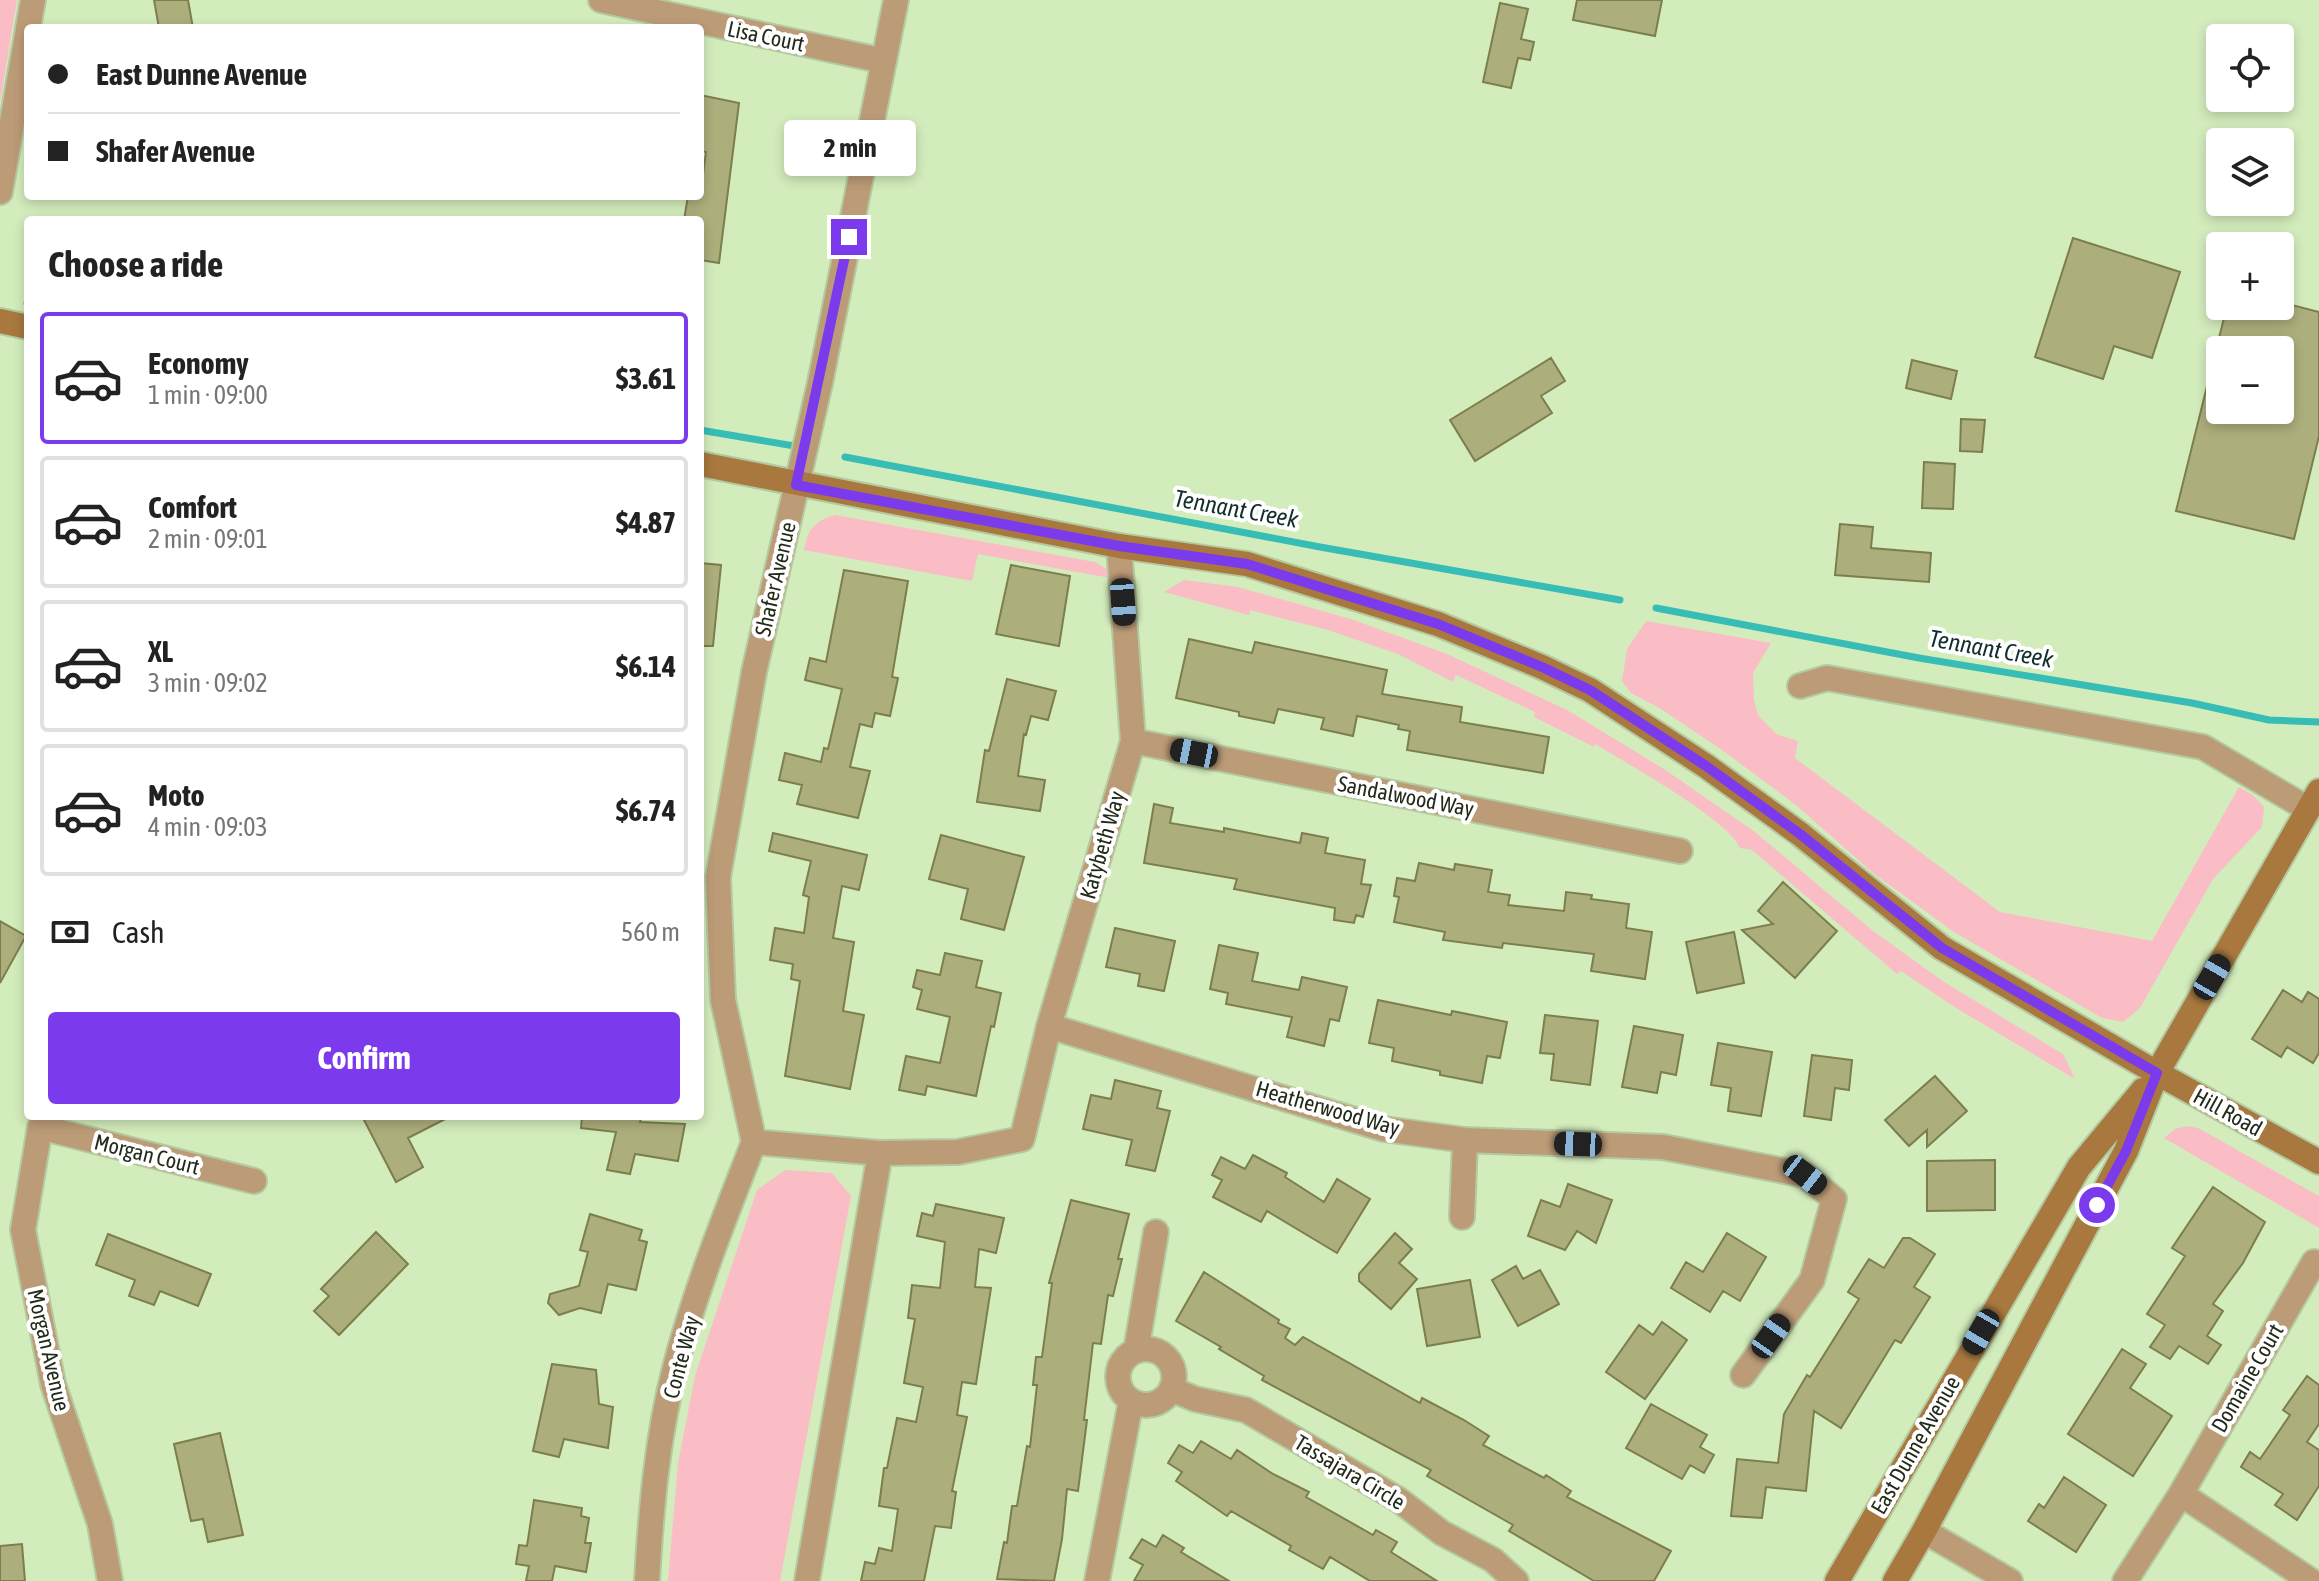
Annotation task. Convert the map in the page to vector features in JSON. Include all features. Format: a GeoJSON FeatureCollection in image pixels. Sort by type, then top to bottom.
{"type":"FeatureCollection","features":[{"type":"Feature","properties":{"kind":"main road"},"geometry":{"type":"LineString","coordinates":[[0,321],[24,326]]}},
{"type":"Feature","properties":{"kind":"main road","name":"Hill Road"},"geometry":{"type":"LineString","coordinates":[[704,465],[1119,546],[1247,564],[1438,624],[1590,690],[1706,766],[1800,834],[1942,948],[2157,1073],[2319,1162]]}},
{"type":"Feature","properties":{"kind":"main road","name":"East Dunne Avenue"},"geometry":{"type":"LineString","coordinates":[[1895,1581],[2126,1151],[2157,1073],[2314,800]]}},
{"type":"Feature","properties":{"kind":"main road","name":"East Dunne Avenue"},"geometry":{"type":"LineString","coordinates":[[1837,1581],[2079,1167],[2157,1073]]}},
{"type":"Feature","properties":{"kind":"street"},"geometry":{"type":"LineString","coordinates":[[29,24],[33,0]]}},
{"type":"Feature","properties":{"kind":"street","name":"Lisa Court"},"geometry":{"type":"LineString","coordinates":[[601,0],[884,61]]}},
{"type":"Feature","properties":{"kind":"street","name":"Shafer Avenue"},"geometry":{"type":"LineString","coordinates":[[754,1142],[723,1000],[718,877],[754,672],[820,383],[896,0]]}},
{"type":"Feature","properties":{"kind":"street"},"geometry":{"type":"LineString","coordinates":[[0,192],[24,52]]}},
{"type":"Feature","properties":{"kind":"street","name":"Katybeth Way"},"geometry":{"type":"LineString","coordinates":[[880,1153],[958,1152],[1022,1139],[1049,1026],[1133,741],[1119,546]]}},
{"type":"Feature","properties":{"kind":"street"},"geometry":{"type":"LineString","coordinates":[[1800,686],[1827,678],[2203,747],[2314,800]]}},
{"type":"Feature","properties":{"kind":"street","name":"Sandalwood Way"},"geometry":{"type":"LineString","coordinates":[[1133,741],[1680,851]]}},
{"type":"Feature","properties":{"kind":"street","name":"Heatherwood Way"},"geometry":{"type":"LineString","coordinates":[[1049,1026],[1384,1129],[1465,1140],[1663,1147],[1805,1175],[1834,1199],[1812,1280],[1743,1375]]}},
{"type":"Feature","properties":{"kind":"street","name":"Morgan Court"},"geometry":{"type":"LineString","coordinates":[[42,1122],[254,1181]]}},
{"type":"Feature","properties":{"kind":"street","name":"Morgan Avenue"},"geometry":{"type":"LineString","coordinates":[[42,1122],[23,1230],[53,1384],[100,1524],[110,1581]]}},
{"type":"Feature","properties":{"kind":"street"},"geometry":{"type":"LineString","coordinates":[[1462,1217],[1465,1140]]}},
{"type":"Feature","properties":{"kind":"street"},"geometry":{"type":"LineString","coordinates":[[754,1142],[880,1153],[807,1581]]}},
{"type":"Feature","properties":{"kind":"street","name":"Conte Way"},"geometry":{"type":"LineString","coordinates":[[647,1581],[652,1494],[675,1369],[718,1233],[754,1142]]}},
{"type":"Feature","properties":{"kind":"street"},"geometry":{"type":"LineString","coordinates":[[1136,1351],[1156,1232]]}},
{"type":"Feature","properties":{"kind":"street","name":"Domaine Court"},"geometry":{"type":"LineString","coordinates":[[2125,1581],[2181,1494],[2314,1262]]}},
{"type":"Feature","properties":{"kind":"street"},"geometry":{"type":"LineString","coordinates":[[1156,1350],[1167,1358],[1174,1377],[1171,1389],[1166,1397],[1149,1405],[1131,1401],[1124,1394],[1118,1372],[1128,1356],[1136,1351],[1156,1350]]}},
{"type":"Feature","properties":{"kind":"street","name":"Tassajara Circle"},"geometry":{"type":"LineString","coordinates":[[1171,1389],[1195,1399],[1246,1410],[1399,1500],[1442,1533],[1493,1560],[1516,1581]]}},
{"type":"Feature","properties":{"kind":"street"},"geometry":{"type":"LineString","coordinates":[[1097,1581],[1131,1401]]}},
{"type":"Feature","properties":{"kind":"street"},"geometry":{"type":"LineString","coordinates":[[2181,1494],[2311,1581]]}},
{"type":"Feature","properties":{"kind":"street"},"geometry":{"type":"LineString","coordinates":[[1924,1531],[2010,1581]]}},
{"type":"Feature","properties":{"kind":"shaded area"},"geometry":{"type":"Polygon","coordinates":[[[0,0],[17,0],[0,103],[0,0]]]}},
{"type":"Feature","properties":{"kind":"shaded area"},"geometry":{"type":"Polygon","coordinates":[[[835,515],[1095,562],[1112,572],[1116,579],[978,554],[972,581],[804,550],[813,527],[835,515]]]}},
{"type":"Feature","properties":{"kind":"shaded area"},"geometry":{"type":"Polygon","coordinates":[[[1184,580],[1238,587],[1354,620],[1447,654],[1567,710],[1664,769],[1755,832],[1873,931],[1944,982],[2063,1054],[2075,1079],[1956,1008],[1901,971],[1897,974],[1752,850],[1740,848],[1717,822],[1675,792],[1595,744],[1594,747],[1534,717],[1535,712],[1456,675],[1453,682],[1398,654],[1328,630],[1250,610],[1249,615],[1164,592],[1184,580]]]}},
{"type":"Feature","properties":{"kind":"shaded area"},"geometry":{"type":"Polygon","coordinates":[[[1646,621],[1771,643],[1753,673],[1758,715],[1776,734],[1798,741],[1795,758],[2000,912],[2152,941],[2239,787],[2264,807],[2262,827],[2213,879],[2140,1008],[2123,1022],[2102,1018],[1954,932],[1873,873],[1796,805],[1722,750],[1631,693],[1622,681],[1627,649],[1646,621]]]}},
{"type":"Feature","properties":{"kind":"shaded area"},"geometry":{"type":"Polygon","coordinates":[[[2187,1126],[2198,1128],[2319,1196],[2319,1228],[2164,1138],[2175,1129],[2187,1126]]]}},
{"type":"Feature","properties":{"kind":"shaded area"},"geometry":{"type":"Polygon","coordinates":[[[785,1170],[832,1173],[851,1196],[780,1581],[668,1581],[678,1463],[695,1376],[757,1190],[785,1170]]]}},
{"type":"Feature","properties":{"kind":"building"},"geometry":{"type":"Polygon","coordinates":[[[154,0],[188,0],[192,24],[158,24],[154,0]]]}},
{"type":"Feature","properties":{"kind":"building"},"geometry":{"type":"Polygon","coordinates":[[[1577,0],[1662,0],[1655,36],[1573,20],[1577,0]]]}},
{"type":"Feature","properties":{"kind":"building"},"geometry":{"type":"Polygon","coordinates":[[[1500,3],[1528,9],[1521,39],[1534,42],[1530,60],[1518,58],[1511,88],[1483,82],[1500,3]]]}},
{"type":"Feature","properties":{"kind":"building"},"geometry":{"type":"Polygon","coordinates":[[[704,96],[739,103],[719,263],[704,261],[704,216],[685,216],[687,200],[704,200],[704,96]]]}},
{"type":"Feature","properties":{"kind":"building"},"geometry":{"type":"Polygon","coordinates":[[[2073,238],[2180,272],[2152,358],[2114,346],[2103,379],[2035,357],[2073,238]]]}},
{"type":"Feature","properties":{"kind":"building"},"geometry":{"type":"Polygon","coordinates":[[[2294,306],[2319,312],[2319,436],[2294,539],[2176,511],[2206,390],[2206,424],[2294,424],[2294,336],[2220,336],[2224,320],[2294,320],[2294,306]]]}},
{"type":"Feature","properties":{"kind":"building"},"geometry":{"type":"Polygon","coordinates":[[[1551,358],[1565,381],[1541,396],[1552,413],[1475,461],[1450,420],[1551,358]]]}},
{"type":"Feature","properties":{"kind":"building"},"geometry":{"type":"Polygon","coordinates":[[[1912,360],[1957,371],[1951,399],[1906,388],[1912,360]]]}},
{"type":"Feature","properties":{"kind":"building"},"geometry":{"type":"Polygon","coordinates":[[[1961,419],[1985,420],[1982,452],[1960,451],[1961,419]]]}},
{"type":"Feature","properties":{"kind":"building"},"geometry":{"type":"Polygon","coordinates":[[[1924,462],[1955,464],[1953,509],[1922,508],[1924,462]]]}},
{"type":"Feature","properties":{"kind":"building"},"geometry":{"type":"Polygon","coordinates":[[[1840,524],[1873,527],[1871,548],[1931,553],[1929,582],[1835,575],[1840,524]]]}},
{"type":"Feature","properties":{"kind":"building"},"geometry":{"type":"Polygon","coordinates":[[[704,563],[721,565],[713,646],[704,646],[704,563]]]}},
{"type":"Feature","properties":{"kind":"building"},"geometry":{"type":"Polygon","coordinates":[[[1011,565],[1070,576],[1059,646],[996,634],[1011,565]]]}},
{"type":"Feature","properties":{"kind":"building"},"geometry":{"type":"Polygon","coordinates":[[[844,570],[908,581],[892,677],[898,678],[890,716],[875,713],[872,727],[860,724],[850,767],[870,771],[858,818],[797,804],[802,785],[779,780],[785,753],[821,762],[824,748],[828,749],[842,689],[805,680],[810,658],[826,662],[844,570]]]}},
{"type":"Feature","properties":{"kind":"building"},"geometry":{"type":"Polygon","coordinates":[[[1189,639],[1252,653],[1255,642],[1387,670],[1382,694],[1462,707],[1460,722],[1549,737],[1543,773],[1407,750],[1410,731],[1398,729],[1399,725],[1357,716],[1353,736],[1321,729],[1324,718],[1278,709],[1274,723],[1176,698],[1189,639]]]}},
{"type":"Feature","properties":{"kind":"building"},"geometry":{"type":"Polygon","coordinates":[[[1007,679],[1056,691],[1048,720],[1031,716],[1024,734],[1018,776],[1045,780],[1040,811],[977,802],[985,750],[989,751],[1007,679]]]}},
{"type":"Feature","properties":{"kind":"building"},"geometry":{"type":"Polygon","coordinates":[[[1154,804],[1173,808],[1170,823],[1224,832],[1224,828],[1300,843],[1302,833],[1328,838],[1325,853],[1365,860],[1361,884],[1371,885],[1363,917],[1356,915],[1354,923],[1334,920],[1335,908],[1234,889],[1237,879],[1144,863],[1154,804]]]}},
{"type":"Feature","properties":{"kind":"building"},"geometry":{"type":"Polygon","coordinates":[[[773,833],[867,855],[859,890],[842,886],[833,938],[854,942],[843,1011],[864,1015],[850,1089],[785,1076],[800,981],[791,979],[793,964],[770,960],[775,928],[804,933],[809,897],[803,895],[811,861],[769,851],[773,833]]]}},
{"type":"Feature","properties":{"kind":"building"},"geometry":{"type":"Polygon","coordinates":[[[941,835],[1024,857],[1004,930],[961,919],[968,889],[929,879],[941,835]]]}},
{"type":"Feature","properties":{"kind":"building"},"geometry":{"type":"Polygon","coordinates":[[[1419,863],[1454,870],[1455,864],[1492,870],[1488,892],[1510,895],[1508,905],[1564,911],[1566,892],[1629,904],[1626,928],[1652,932],[1645,979],[1591,971],[1594,954],[1503,943],[1502,948],[1443,940],[1445,932],[1394,922],[1399,897],[1394,896],[1397,878],[1415,881],[1419,863]]]}},
{"type":"Feature","properties":{"kind":"building"},"geometry":{"type":"Polygon","coordinates":[[[1783,882],[1837,931],[1795,978],[1742,930],[1773,924],[1758,911],[1783,882]]]}},
{"type":"Feature","properties":{"kind":"building"},"geometry":{"type":"Polygon","coordinates":[[[0,921],[24,935],[24,940],[0,983],[0,921]]]}},
{"type":"Feature","properties":{"kind":"building"},"geometry":{"type":"Polygon","coordinates":[[[1115,928],[1175,941],[1164,991],[1138,986],[1140,974],[1106,967],[1115,928]]]}},
{"type":"Feature","properties":{"kind":"building"},"geometry":{"type":"Polygon","coordinates":[[[1734,932],[1744,983],[1697,993],[1686,942],[1734,932]]]}},
{"type":"Feature","properties":{"kind":"building"},"geometry":{"type":"Polygon","coordinates":[[[1219,945],[1258,953],[1252,981],[1299,990],[1302,977],[1347,987],[1339,1021],[1330,1019],[1324,1046],[1287,1037],[1292,1017],[1226,1004],[1228,993],[1210,989],[1219,945]]]}},
{"type":"Feature","properties":{"kind":"building"},"geometry":{"type":"Polygon","coordinates":[[[945,953],[982,961],[976,987],[1001,993],[976,1096],[927,1086],[925,1095],[899,1090],[906,1056],[940,1063],[950,1017],[917,1009],[922,990],[913,987],[917,970],[940,975],[945,953]]]}},
{"type":"Feature","properties":{"kind":"building"},"geometry":{"type":"Polygon","coordinates":[[[2283,990],[2302,1002],[2308,992],[2319,999],[2319,1053],[2313,1063],[2287,1047],[2281,1057],[2252,1039],[2283,990]]]}},
{"type":"Feature","properties":{"kind":"building"},"geometry":{"type":"Polygon","coordinates":[[[1378,1000],[1451,1015],[1452,1011],[1507,1022],[1500,1058],[1487,1056],[1482,1083],[1392,1061],[1394,1048],[1369,1043],[1378,1000]]]}},
{"type":"Feature","properties":{"kind":"building"},"geometry":{"type":"Polygon","coordinates":[[[1545,1015],[1598,1021],[1590,1085],[1551,1080],[1554,1054],[1540,1053],[1545,1015]]]}},
{"type":"Feature","properties":{"kind":"building"},"geometry":{"type":"Polygon","coordinates":[[[1634,1026],[1683,1035],[1676,1075],[1661,1072],[1657,1093],[1622,1087],[1634,1026]]]}},
{"type":"Feature","properties":{"kind":"building"},"geometry":{"type":"Polygon","coordinates":[[[1718,1043],[1772,1052],[1761,1116],[1728,1111],[1731,1088],[1711,1085],[1718,1043]]]}},
{"type":"Feature","properties":{"kind":"building"},"geometry":{"type":"Polygon","coordinates":[[[1812,1055],[1852,1060],[1849,1090],[1835,1088],[1831,1120],[1804,1116],[1812,1055]]]}},
{"type":"Feature","properties":{"kind":"building"},"geometry":{"type":"Polygon","coordinates":[[[1935,1076],[1967,1111],[1927,1147],[1927,1130],[1909,1146],[1885,1120],[1935,1076]]]}},
{"type":"Feature","properties":{"kind":"building"},"geometry":{"type":"Polygon","coordinates":[[[1115,1080],[1161,1091],[1157,1108],[1170,1111],[1155,1171],[1126,1165],[1132,1140],[1083,1129],[1091,1095],[1111,1099],[1115,1080]]]}},
{"type":"Feature","properties":{"kind":"building"},"geometry":{"type":"Polygon","coordinates":[[[364,1120],[443,1120],[408,1138],[423,1167],[396,1182],[364,1120]]]}},
{"type":"Feature","properties":{"kind":"building"},"geometry":{"type":"Polygon","coordinates":[[[582,1120],[685,1124],[678,1161],[635,1154],[630,1174],[607,1170],[616,1132],[581,1128],[582,1120]]]}},
{"type":"Feature","properties":{"kind":"building"},"geometry":{"type":"Polygon","coordinates":[[[1253,1155],[1287,1173],[1285,1177],[1324,1202],[1337,1179],[1370,1199],[1337,1253],[1267,1211],[1261,1222],[1213,1197],[1222,1180],[1212,1175],[1221,1157],[1245,1169],[1253,1155]]]}},
{"type":"Feature","properties":{"kind":"building"},"geometry":{"type":"Polygon","coordinates":[[[1995,1160],[1995,1210],[1927,1211],[1927,1161],[1995,1160]]]}},
{"type":"Feature","properties":{"kind":"building"},"geometry":{"type":"Polygon","coordinates":[[[1568,1184],[1612,1200],[1596,1243],[1577,1231],[1565,1250],[1528,1236],[1541,1200],[1560,1207],[1568,1184]]]}},
{"type":"Feature","properties":{"kind":"building"},"geometry":{"type":"Polygon","coordinates":[[[2213,1187],[2265,1222],[2243,1263],[2213,1304],[2223,1311],[2207,1336],[2221,1345],[2208,1364],[2179,1346],[2170,1359],[2150,1347],[2165,1325],[2147,1314],[2185,1256],[2172,1248],[2213,1187]]]}},
{"type":"Feature","properties":{"kind":"building"},"geometry":{"type":"Polygon","coordinates":[[[1071,1200],[1129,1214],[1113,1296],[1108,1295],[1101,1344],[1093,1343],[1078,1491],[1067,1489],[1054,1581],[997,1579],[1004,1542],[1007,1543],[1012,1506],[1017,1506],[1027,1446],[1030,1447],[1037,1385],[1033,1385],[1036,1357],[1042,1357],[1052,1283],[1049,1283],[1071,1200]]]}},
{"type":"Feature","properties":{"kind":"building"},"geometry":{"type":"Polygon","coordinates":[[[936,1204],[1004,1218],[996,1253],[979,1249],[975,1287],[991,1288],[976,1384],[962,1382],[957,1415],[967,1417],[952,1491],[956,1492],[951,1528],[935,1526],[924,1581],[861,1581],[865,1562],[875,1564],[879,1548],[892,1551],[898,1509],[879,1506],[884,1468],[887,1468],[897,1418],[916,1422],[923,1387],[904,1383],[915,1319],[908,1318],[912,1285],[940,1288],[945,1242],[917,1236],[922,1213],[933,1216],[936,1204]]]}},
{"type":"Feature","properties":{"kind":"building"},"geometry":{"type":"Polygon","coordinates":[[[590,1214],[642,1230],[639,1240],[647,1242],[636,1290],[608,1284],[601,1313],[580,1308],[559,1315],[548,1303],[550,1294],[579,1286],[588,1252],[580,1250],[590,1214]]]}},
{"type":"Feature","properties":{"kind":"building"},"geometry":{"type":"Polygon","coordinates":[[[376,1232],[408,1264],[339,1335],[314,1311],[329,1296],[321,1289],[376,1232]]]}},
{"type":"Feature","properties":{"kind":"building"},"geometry":{"type":"Polygon","coordinates":[[[1395,1233],[1412,1249],[1399,1263],[1417,1279],[1391,1309],[1359,1281],[1359,1274],[1395,1233]]]}},
{"type":"Feature","properties":{"kind":"building"},"geometry":{"type":"Polygon","coordinates":[[[1727,1233],[1766,1257],[1740,1301],[1723,1291],[1710,1312],[1671,1288],[1686,1262],[1703,1272],[1727,1233]]]}},
{"type":"Feature","properties":{"kind":"building"},"geometry":{"type":"Polygon","coordinates":[[[108,1234],[211,1274],[198,1306],[160,1291],[154,1305],[129,1296],[135,1280],[96,1265],[108,1234]]]}},
{"type":"Feature","properties":{"kind":"building"},"geometry":{"type":"Polygon","coordinates":[[[1903,1238],[1910,1238],[1935,1254],[1914,1287],[1930,1297],[1901,1343],[1895,1340],[1841,1428],[1814,1411],[1806,1491],[1766,1487],[1762,1518],[1731,1516],[1737,1459],[1778,1463],[1784,1414],[1859,1299],[1848,1292],[1869,1259],[1884,1268],[1903,1238]]]}},
{"type":"Feature","properties":{"kind":"building"},"geometry":{"type":"Polygon","coordinates":[[[1516,1266],[1523,1279],[1540,1270],[1559,1304],[1518,1326],[1492,1280],[1516,1266]]]}},
{"type":"Feature","properties":{"kind":"building"},"geometry":{"type":"Polygon","coordinates":[[[1204,1272],[1279,1320],[1278,1323],[1290,1329],[1285,1338],[1295,1345],[1303,1337],[1420,1403],[1422,1398],[1464,1420],[1489,1436],[1483,1445],[1544,1478],[1546,1475],[1571,1491],[1567,1497],[1671,1551],[1654,1581],[1594,1581],[1509,1531],[1513,1525],[1427,1476],[1431,1470],[1262,1380],[1264,1376],[1176,1321],[1204,1272]]]}},
{"type":"Feature","properties":{"kind":"building"},"geometry":{"type":"Polygon","coordinates":[[[1470,1280],[1480,1337],[1427,1346],[1417,1289],[1470,1280]]]}},
{"type":"Feature","properties":{"kind":"building"},"geometry":{"type":"Polygon","coordinates":[[[1662,1322],[1687,1340],[1645,1399],[1606,1372],[1639,1325],[1653,1335],[1662,1322]]]}},
{"type":"Feature","properties":{"kind":"building"},"geometry":{"type":"Polygon","coordinates":[[[2122,1349],[2146,1364],[2130,1388],[2172,1416],[2133,1476],[2068,1434],[2122,1349]]]}},
{"type":"Feature","properties":{"kind":"building"},"geometry":{"type":"Polygon","coordinates":[[[552,1364],[596,1370],[599,1404],[613,1407],[608,1448],[564,1439],[559,1457],[533,1451],[552,1364]]]}},
{"type":"Feature","properties":{"kind":"building"},"geometry":{"type":"Polygon","coordinates":[[[2307,1376],[2319,1385],[2319,1424],[2307,1442],[2319,1450],[2319,1486],[2297,1520],[2275,1505],[2283,1494],[2241,1467],[2250,1452],[2260,1459],[2290,1415],[2283,1410],[2307,1376]]]}},
{"type":"Feature","properties":{"kind":"building"},"geometry":{"type":"Polygon","coordinates":[[[1651,1404],[1707,1435],[1700,1447],[1714,1455],[1704,1473],[1690,1465],[1682,1479],[1626,1448],[1651,1404]]]}},
{"type":"Feature","properties":{"kind":"building"},"geometry":{"type":"Polygon","coordinates":[[[220,1433],[243,1535],[208,1542],[203,1519],[191,1521],[174,1444],[220,1433]]]}},
{"type":"Feature","properties":{"kind":"building"},"geometry":{"type":"Polygon","coordinates":[[[1201,1441],[1231,1459],[1237,1450],[1273,1474],[1309,1492],[1306,1497],[1373,1535],[1376,1530],[1397,1542],[1391,1552],[1437,1581],[1370,1581],[1330,1557],[1323,1569],[1231,1511],[1227,1516],[1176,1481],[1182,1472],[1168,1463],[1179,1445],[1193,1453],[1201,1441]]]}},
{"type":"Feature","properties":{"kind":"building"},"geometry":{"type":"Polygon","coordinates":[[[2064,1477],[2106,1505],[2076,1552],[2028,1521],[2039,1504],[2044,1508],[2064,1477]]]}},
{"type":"Feature","properties":{"kind":"building"},"geometry":{"type":"Polygon","coordinates":[[[534,1500],[582,1508],[581,1516],[589,1518],[585,1543],[591,1543],[586,1572],[555,1566],[552,1581],[526,1581],[529,1566],[516,1564],[519,1545],[527,1546],[534,1500]]]}},
{"type":"Feature","properties":{"kind":"building"},"geometry":{"type":"Polygon","coordinates":[[[1163,1535],[1184,1548],[1181,1552],[1229,1581],[1134,1581],[1143,1565],[1130,1558],[1142,1539],[1156,1547],[1163,1535]]]}},
{"type":"Feature","properties":{"kind":"building"},"geometry":{"type":"Polygon","coordinates":[[[22,1544],[25,1581],[0,1581],[0,1546],[22,1544]]]}},
{"type":"Feature","properties":{"kind":"waterway","name":"Tennant Creek"},"geometry":{"type":"LineString","coordinates":[[704,431],[800,447]]}},
{"type":"Feature","properties":{"kind":"waterway","name":"Tennant Creek"},"geometry":{"type":"LineString","coordinates":[[845,457],[1620,600]]}},
{"type":"Feature","properties":{"kind":"waterway","name":"Tennant Creek"},"geometry":{"type":"LineString","coordinates":[[1656,608],[1919,658],[2192,703],[2269,720],[2319,722]]}},
{"type":"Feature","properties":{"kind":"route"},"geometry":{"type":"LineString","coordinates":[[849,237],[796,485],[1119,546],[1247,564],[1438,624],[1590,690],[1706,766],[1800,834],[1942,948],[2157,1073],[2126,1151],[2097,1205]]}}]}
